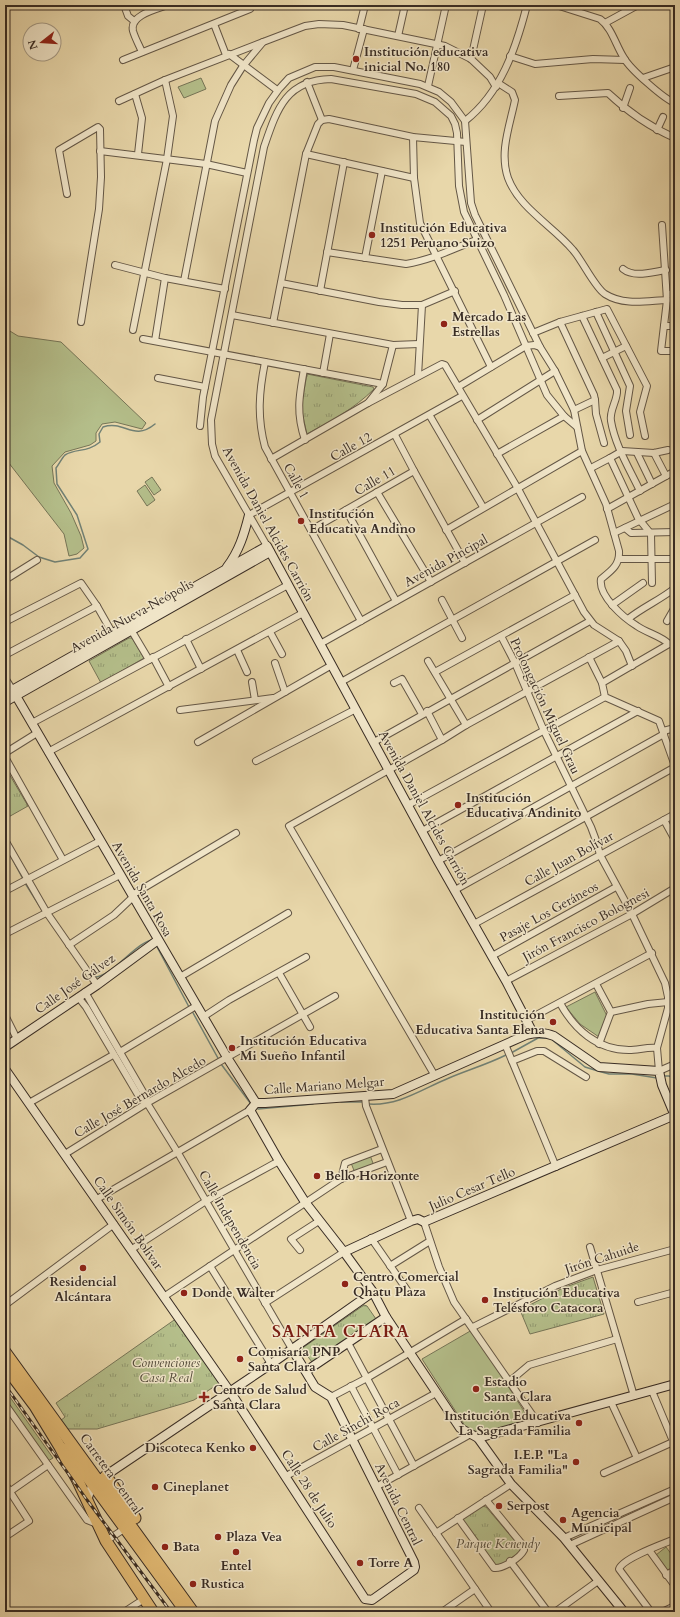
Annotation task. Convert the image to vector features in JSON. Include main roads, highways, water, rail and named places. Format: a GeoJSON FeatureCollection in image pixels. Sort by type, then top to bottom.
{"type":"FeatureCollection","features":[{"type":"Feature","properties":{"kind":"highway","name":"Carretera Central"},"geometry":{"type":"LineString","coordinates":[[6,1354],[193,1612]]}},
{"type":"Feature","properties":{"kind":"highway","name":"Carretera Central"},"geometry":{"type":"LineString","coordinates":[[5,1366],[35,1406]]}},
{"type":"Feature","properties":{"kind":"highway"},"geometry":{"type":"LineString","coordinates":[[35,1406],[68,1462],[106,1541],[153,1612]]}},
{"type":"Feature","properties":{"kind":"main road","name":"Carretera Central"},"geometry":{"type":"LineString","coordinates":[[35,1406],[99,1481],[124,1529],[184,1612]]}},
{"type":"Feature","properties":{"kind":"waterway"},"geometry":{"type":"LineString","coordinates":[[5,535],[23,545],[39,557],[55,562],[80,558],[88,549],[77,515],[57,484],[56,468],[65,455],[91,448],[100,442],[99,434],[103,427],[117,426],[135,431],[141,431],[155,424]]}},
{"type":"Feature","properties":{"kind":"waterway"},"geometry":{"type":"LineString","coordinates":[[9,853],[23,879]]}},
{"type":"Feature","properties":{"kind":"waterway"},"geometry":{"type":"LineString","coordinates":[[25,883],[42,910]]}},
{"type":"Feature","properties":{"kind":"waterway"},"geometry":{"type":"LineString","coordinates":[[94,977],[101,976],[108,972],[140,946],[153,940]]}},
{"type":"Feature","properties":{"kind":"waterway"},"geometry":{"type":"LineString","coordinates":[[156,945],[189,1007]]}},
{"type":"Feature","properties":{"kind":"waterway"},"geometry":{"type":"LineString","coordinates":[[192,1011],[219,1060]]}},
{"type":"Feature","properties":{"kind":"waterway"},"geometry":{"type":"LineString","coordinates":[[511,1053],[538,1038],[550,1038],[585,1067],[609,1074],[632,1074],[657,1078]]}},
{"type":"Feature","properties":{"kind":"waterway"},"geometry":{"type":"LineString","coordinates":[[369,1104],[380,1104],[400,1100],[506,1055]]}},
{"type":"Feature","properties":{"kind":"waterway"},"geometry":{"type":"LineString","coordinates":[[221,1064],[251,1104]]}},
{"type":"Feature","properties":{"kind":"waterway"},"geometry":{"type":"LineString","coordinates":[[662,1076],[669,1076],[675,1079]]}},
{"type":"Feature","properties":{"kind":"waterway"},"geometry":{"type":"LineString","coordinates":[[341,1102],[363,1102]]}},
{"type":"Feature","properties":{"kind":"waterway"},"geometry":{"type":"LineString","coordinates":[[258,1109],[313,1104]]}},
{"type":"Feature","properties":{"kind":"railway"},"geometry":{"type":"LineString","coordinates":[[5,1385],[87,1500],[171,1612]]}},
{"type":"Feature","properties":{"kind":"place","name":"Institución educativa inicial No. 180"},"geometry":{"type":"Point","coordinates":[356,59]}},
{"type":"Feature","properties":{"kind":"place","name":"Institución Educativa 1251 Peruano Suizo"},"geometry":{"type":"Point","coordinates":[372,235]}},
{"type":"Feature","properties":{"kind":"place","name":"Mercado Las Estrellas"},"geometry":{"type":"Point","coordinates":[444,324]}},
{"type":"Feature","properties":{"kind":"place","name":"Institución Educativa Andino"},"geometry":{"type":"Point","coordinates":[301,521]}},
{"type":"Feature","properties":{"kind":"place","name":"Institución Educativa Andinito"},"geometry":{"type":"Point","coordinates":[458,805]}},
{"type":"Feature","properties":{"kind":"place","name":"Institución Educativa Santa Elena"},"geometry":{"type":"Point","coordinates":[553,1022]}},
{"type":"Feature","properties":{"kind":"place","name":"Institución Educativa Mi Sueño Infantil"},"geometry":{"type":"Point","coordinates":[232,1048]}},
{"type":"Feature","properties":{"kind":"place","name":"Bello Horizonte"},"geometry":{"type":"Point","coordinates":[317,1176]}},
{"type":"Feature","properties":{"kind":"place","name":"Residencial Alcántara"},"geometry":{"type":"Point","coordinates":[83,1268]}},
{"type":"Feature","properties":{"kind":"place","name":"Centro Comercial Qhatu Plaza"},"geometry":{"type":"Point","coordinates":[345,1284]}},
{"type":"Feature","properties":{"kind":"place","name":"Donde Walter"},"geometry":{"type":"Point","coordinates":[184,1293]}},
{"type":"Feature","properties":{"kind":"place","name":"Institución Educativa Telésforo Catacora"},"geometry":{"type":"Point","coordinates":[485,1300]}},
{"type":"Feature","properties":{"kind":"place","name":"Comisaría PNP Santa Clara"},"geometry":{"type":"Point","coordinates":[240,1359]}},
{"type":"Feature","properties":{"kind":"place","name":"Estadio Santa Clara"},"geometry":{"type":"Point","coordinates":[476,1389]}},
{"type":"Feature","properties":{"kind":"place","name":"Centro de Salud Santa Clara"},"geometry":{"type":"Point","coordinates":[204,1397]}},
{"type":"Feature","properties":{"kind":"place","name":"Institución Educativa La Sagrada Familia"},"geometry":{"type":"Point","coordinates":[579,1423]}},
{"type":"Feature","properties":{"kind":"place","name":"Discoteca Kenko"},"geometry":{"type":"Point","coordinates":[253,1448]}},
{"type":"Feature","properties":{"kind":"place","name":"I.E.P. \"La Sagrada Familia\""},"geometry":{"type":"Point","coordinates":[576,1462]}},
{"type":"Feature","properties":{"kind":"place","name":"Cineplanet"},"geometry":{"type":"Point","coordinates":[155,1487]}},
{"type":"Feature","properties":{"kind":"place","name":"Serpost"},"geometry":{"type":"Point","coordinates":[499,1506]}},
{"type":"Feature","properties":{"kind":"place","name":"Agencia Municipal"},"geometry":{"type":"Point","coordinates":[563,1520]}},
{"type":"Feature","properties":{"kind":"place","name":"Plaza Vea"},"geometry":{"type":"Point","coordinates":[218,1537]}},
{"type":"Feature","properties":{"kind":"place","name":"Bata"},"geometry":{"type":"Point","coordinates":[165,1547]}},
{"type":"Feature","properties":{"kind":"place","name":"Entel"},"geometry":{"type":"Point","coordinates":[236,1552]}},
{"type":"Feature","properties":{"kind":"place","name":"Torre A"},"geometry":{"type":"Point","coordinates":[360,1563]}},
{"type":"Feature","properties":{"kind":"place","name":"Rustica"},"geometry":{"type":"Point","coordinates":[193,1584]}},
{"type":"Feature","properties":{"kind":"district","name":"SANTA CLARA"},"geometry":{"type":"Point","coordinates":[341,1331]}},
{"type":"Feature","properties":{"kind":"park label","name":"Convenciones Casa Real"},"geometry":{"type":"Point","coordinates":[166,1370]}},
{"type":"Feature","properties":{"kind":"park label","name":"Parque Kenendy"},"geometry":{"type":"Point","coordinates":[498,1544]}}]}
